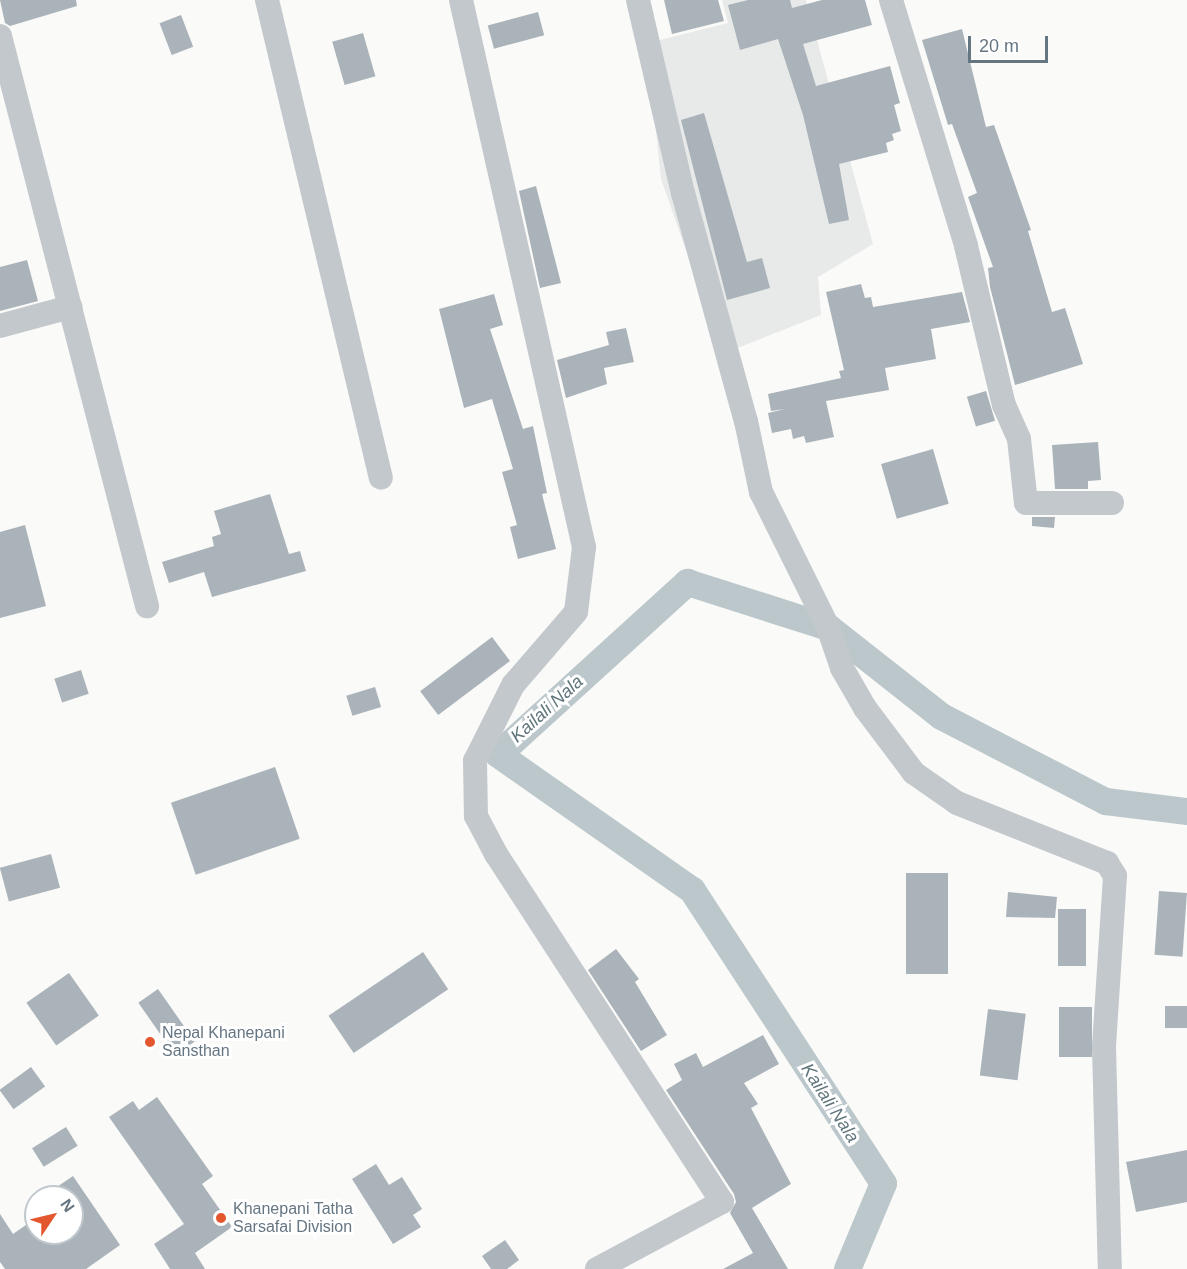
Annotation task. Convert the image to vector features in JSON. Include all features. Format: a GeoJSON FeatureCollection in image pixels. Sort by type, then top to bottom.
{"type":"FeatureCollection","features":[{"type":"Feature","properties":{"kind":"street"},"geometry":{"type":"LineString","coordinates":[[267,0],[381,478]]}},
{"type":"Feature","properties":{"kind":"street"},"geometry":{"type":"LineString","coordinates":[[461,0],[584,547],[576,612],[513,685],[475,761],[476,816],[496,854],[722,1202],[597,1269]]}},
{"type":"Feature","properties":{"kind":"street"},"geometry":{"type":"LineString","coordinates":[[638,0],[682,193],[746,421],[761,492],[828,627],[842,668],[865,708],[914,773],[957,803],[1107,863],[1116,876],[1104,1047],[1110,1269]]}},
{"type":"Feature","properties":{"kind":"street"},"geometry":{"type":"LineString","coordinates":[[891,0],[966,246],[1004,405],[1019,439],[1026,503],[1112,503]]}},
{"type":"Feature","properties":{"kind":"street"},"geometry":{"type":"LineString","coordinates":[[0,36],[147,606]]}},
{"type":"Feature","properties":{"kind":"street"},"geometry":{"type":"LineString","coordinates":[[0,326],[70,307]]}},
{"type":"Feature","properties":{"kind":"shaded area"},"geometry":{"type":"Polygon","coordinates":[[[722,0],[806,0],[873,244],[818,277],[821,315],[730,351],[709,316],[661,179],[652,91],[656,41],[728,23],[722,0]]]}},
{"type":"Feature","properties":{"kind":"building"},"geometry":{"type":"Polygon","coordinates":[[[0,0],[76,0],[77,6],[10,26],[5,23],[0,0]]]}},
{"type":"Feature","properties":{"kind":"building"},"geometry":{"type":"Polygon","coordinates":[[[664,0],[718,0],[724,21],[672,34],[664,0]]]}},
{"type":"Feature","properties":{"kind":"building"},"geometry":{"type":"Polygon","coordinates":[[[748,0],[790,0],[792,8],[822,0],[865,0],[872,25],[803,44],[816,86],[890,66],[900,103],[894,105],[901,131],[892,134],[894,140],[886,143],[888,152],[839,164],[849,220],[829,224],[803,115],[778,39],[740,50],[728,5],[748,0]]]}},
{"type":"Feature","properties":{"kind":"building"},"geometry":{"type":"Polygon","coordinates":[[[538,12],[544,35],[494,49],[488,25],[538,12]]]}},
{"type":"Feature","properties":{"kind":"building"},"geometry":{"type":"Polygon","coordinates":[[[181,15],[193,47],[172,55],[160,23],[181,15]]]}},
{"type":"Feature","properties":{"kind":"building"},"geometry":{"type":"Polygon","coordinates":[[[962,29],[986,127],[994,125],[1031,230],[1028,231],[1052,312],[1065,308],[1083,364],[1015,385],[990,287],[988,268],[993,267],[968,197],[977,193],[952,124],[948,125],[922,40],[962,29]]]}},
{"type":"Feature","properties":{"kind":"building"},"geometry":{"type":"Polygon","coordinates":[[[363,33],[375,76],[345,85],[332,42],[363,33]]]}},
{"type":"Feature","properties":{"kind":"building"},"geometry":{"type":"Polygon","coordinates":[[[704,113],[747,262],[762,258],[770,288],[727,300],[681,120],[704,113]]]}},
{"type":"Feature","properties":{"kind":"building"},"geometry":{"type":"Polygon","coordinates":[[[536,186],[561,283],[540,288],[519,191],[536,186]]]}},
{"type":"Feature","properties":{"kind":"building"},"geometry":{"type":"Polygon","coordinates":[[[27,260],[38,301],[0,311],[0,267],[27,260]]]}},
{"type":"Feature","properties":{"kind":"building"},"geometry":{"type":"Polygon","coordinates":[[[861,284],[865,298],[871,297],[873,307],[962,292],[970,322],[931,329],[936,359],[885,368],[889,390],[826,401],[834,437],[806,443],[804,436],[793,439],[791,429],[772,433],[768,413],[785,409],[771,411],[768,394],[841,378],[839,371],[844,370],[826,292],[861,284]]]}},
{"type":"Feature","properties":{"kind":"building"},"geometry":{"type":"Polygon","coordinates":[[[494,294],[503,325],[490,329],[523,429],[533,426],[547,493],[542,494],[556,549],[518,559],[510,527],[517,525],[502,472],[513,469],[492,399],[464,408],[439,309],[494,294]]]}},
{"type":"Feature","properties":{"kind":"building"},"geometry":{"type":"Polygon","coordinates":[[[626,328],[634,362],[604,368],[607,384],[566,398],[557,360],[609,345],[606,332],[626,328]]]}},
{"type":"Feature","properties":{"kind":"building"},"geometry":{"type":"Polygon","coordinates":[[[986,391],[995,421],[976,426],[967,397],[986,391]]]}},
{"type":"Feature","properties":{"kind":"building"},"geometry":{"type":"Polygon","coordinates":[[[1098,442],[1101,480],[1088,481],[1088,489],[1055,489],[1052,445],[1098,442]]]}},
{"type":"Feature","properties":{"kind":"building"},"geometry":{"type":"Polygon","coordinates":[[[933,449],[949,504],[897,519],[881,464],[933,449]]]}},
{"type":"Feature","properties":{"kind":"building"},"geometry":{"type":"Polygon","coordinates":[[[270,494],[289,554],[300,551],[306,571],[212,597],[204,572],[169,583],[162,562],[214,546],[212,537],[221,534],[214,511],[270,494]]]}},
{"type":"Feature","properties":{"kind":"building"},"geometry":{"type":"Polygon","coordinates":[[[1032,517],[1055,517],[1054,528],[1032,526],[1032,517]]]}},
{"type":"Feature","properties":{"kind":"building"},"geometry":{"type":"Polygon","coordinates":[[[25,525],[46,606],[0,618],[0,532],[25,525]]]}},
{"type":"Feature","properties":{"kind":"building"},"geometry":{"type":"Polygon","coordinates":[[[492,637],[510,661],[438,715],[420,691],[492,637]]]}},
{"type":"Feature","properties":{"kind":"building"},"geometry":{"type":"Polygon","coordinates":[[[81,670],[89,694],[62,702],[54,679],[81,670]]]}},
{"type":"Feature","properties":{"kind":"building"},"geometry":{"type":"Polygon","coordinates":[[[375,687],[381,707],[352,716],[346,696],[375,687]]]}},
{"type":"Feature","properties":{"kind":"building"},"geometry":{"type":"Polygon","coordinates":[[[275,767],[300,839],[196,875],[171,803],[275,767]]]}},
{"type":"Feature","properties":{"kind":"building"},"geometry":{"type":"Polygon","coordinates":[[[51,854],[60,888],[9,902],[0,868],[51,854]]]}},
{"type":"Feature","properties":{"kind":"building"},"geometry":{"type":"Polygon","coordinates":[[[906,873],[948,873],[948,974],[906,974],[906,873]]]}},
{"type":"Feature","properties":{"kind":"building"},"geometry":{"type":"Polygon","coordinates":[[[1159,891],[1187,893],[1182,957],[1155,955],[1159,891]]]}},
{"type":"Feature","properties":{"kind":"building"},"geometry":{"type":"Polygon","coordinates":[[[1008,892],[1057,897],[1055,918],[1006,917],[1008,892]]]}},
{"type":"Feature","properties":{"kind":"building"},"geometry":{"type":"Polygon","coordinates":[[[1058,909],[1086,909],[1086,966],[1058,966],[1058,909]]]}},
{"type":"Feature","properties":{"kind":"building"},"geometry":{"type":"Polygon","coordinates":[[[616,949],[639,979],[635,982],[667,1035],[641,1051],[588,970],[616,949]]]}},
{"type":"Feature","properties":{"kind":"building"},"geometry":{"type":"Polygon","coordinates":[[[423,952],[448,989],[354,1053],[328,1016],[423,952]]]}},
{"type":"Feature","properties":{"kind":"building"},"geometry":{"type":"Polygon","coordinates":[[[69,973],[99,1016],[56,1045],[26,1003],[69,973]]]}},
{"type":"Feature","properties":{"kind":"building"},"geometry":{"type":"Polygon","coordinates":[[[158,989],[195,1041],[175,1055],[138,1003],[158,989]]]}},
{"type":"Feature","properties":{"kind":"building"},"geometry":{"type":"Polygon","coordinates":[[[1165,1006],[1187,1006],[1187,1028],[1165,1028],[1165,1006]]]}},
{"type":"Feature","properties":{"kind":"building"},"geometry":{"type":"Polygon","coordinates":[[[1059,1007],[1092,1007],[1092,1057],[1059,1057],[1059,1007]]]}},
{"type":"Feature","properties":{"kind":"building"},"geometry":{"type":"Polygon","coordinates":[[[988,1009],[1026,1014],[1018,1080],[980,1076],[988,1009]]]}},
{"type":"Feature","properties":{"kind":"building"},"geometry":{"type":"Polygon","coordinates":[[[763,1035],[779,1064],[744,1083],[758,1104],[751,1108],[791,1184],[752,1208],[788,1269],[723,1269],[753,1253],[730,1213],[736,1202],[734,1194],[666,1090],[682,1080],[674,1064],[696,1053],[703,1067],[763,1035]]]}},
{"type":"Feature","properties":{"kind":"building"},"geometry":{"type":"Polygon","coordinates":[[[31,1067],[45,1086],[14,1109],[0,1090],[31,1067]]]}},
{"type":"Feature","properties":{"kind":"building"},"geometry":{"type":"Polygon","coordinates":[[[157,1097],[213,1176],[202,1184],[232,1227],[195,1253],[205,1269],[170,1269],[154,1244],[184,1224],[109,1117],[133,1101],[139,1110],[157,1097]]]}},
{"type":"Feature","properties":{"kind":"building"},"geometry":{"type":"Polygon","coordinates":[[[66,1127],[78,1146],[44,1167],[32,1148],[66,1127]]]}},
{"type":"Feature","properties":{"kind":"building"},"geometry":{"type":"Polygon","coordinates":[[[1187,1150],[1187,1202],[1136,1212],[1126,1162],[1187,1150]]]}},
{"type":"Feature","properties":{"kind":"building"},"geometry":{"type":"Polygon","coordinates":[[[376,1164],[389,1185],[402,1177],[422,1209],[413,1215],[421,1227],[393,1244],[352,1179],[376,1164]]]}},
{"type":"Feature","properties":{"kind":"building"},"geometry":{"type":"Polygon","coordinates":[[[73,1176],[79,1185],[60,1185],[73,1176]]]}},
{"type":"Feature","properties":{"kind":"building"},"geometry":{"type":"Polygon","coordinates":[[[84,1192],[120,1245],[86,1269],[5,1269],[0,1262],[0,1214],[13,1234],[24,1226],[24,1245],[84,1245],[84,1192]]]}},
{"type":"Feature","properties":{"kind":"building"},"geometry":{"type":"Polygon","coordinates":[[[505,1240],[519,1260],[507,1269],[491,1269],[482,1256],[505,1240]]]}},
{"type":"Feature","properties":{"kind":"waterway","name":"Kailali Nala"},"geometry":{"type":"LineString","coordinates":[[847,1269],[883,1183],[692,890],[498,754],[687,582],[828,627],[941,716],[1105,801],[1187,811]]}},
{"type":"Feature","properties":{"kind":"place","name":"Nepal Khanepani Sansthan"},"geometry":{"type":"Point","coordinates":[150,1042]}},
{"type":"Feature","properties":{"kind":"place","name":"Khanepani Tatha Sarsafai Division"},"geometry":{"type":"Point","coordinates":[221,1218]}}]}
